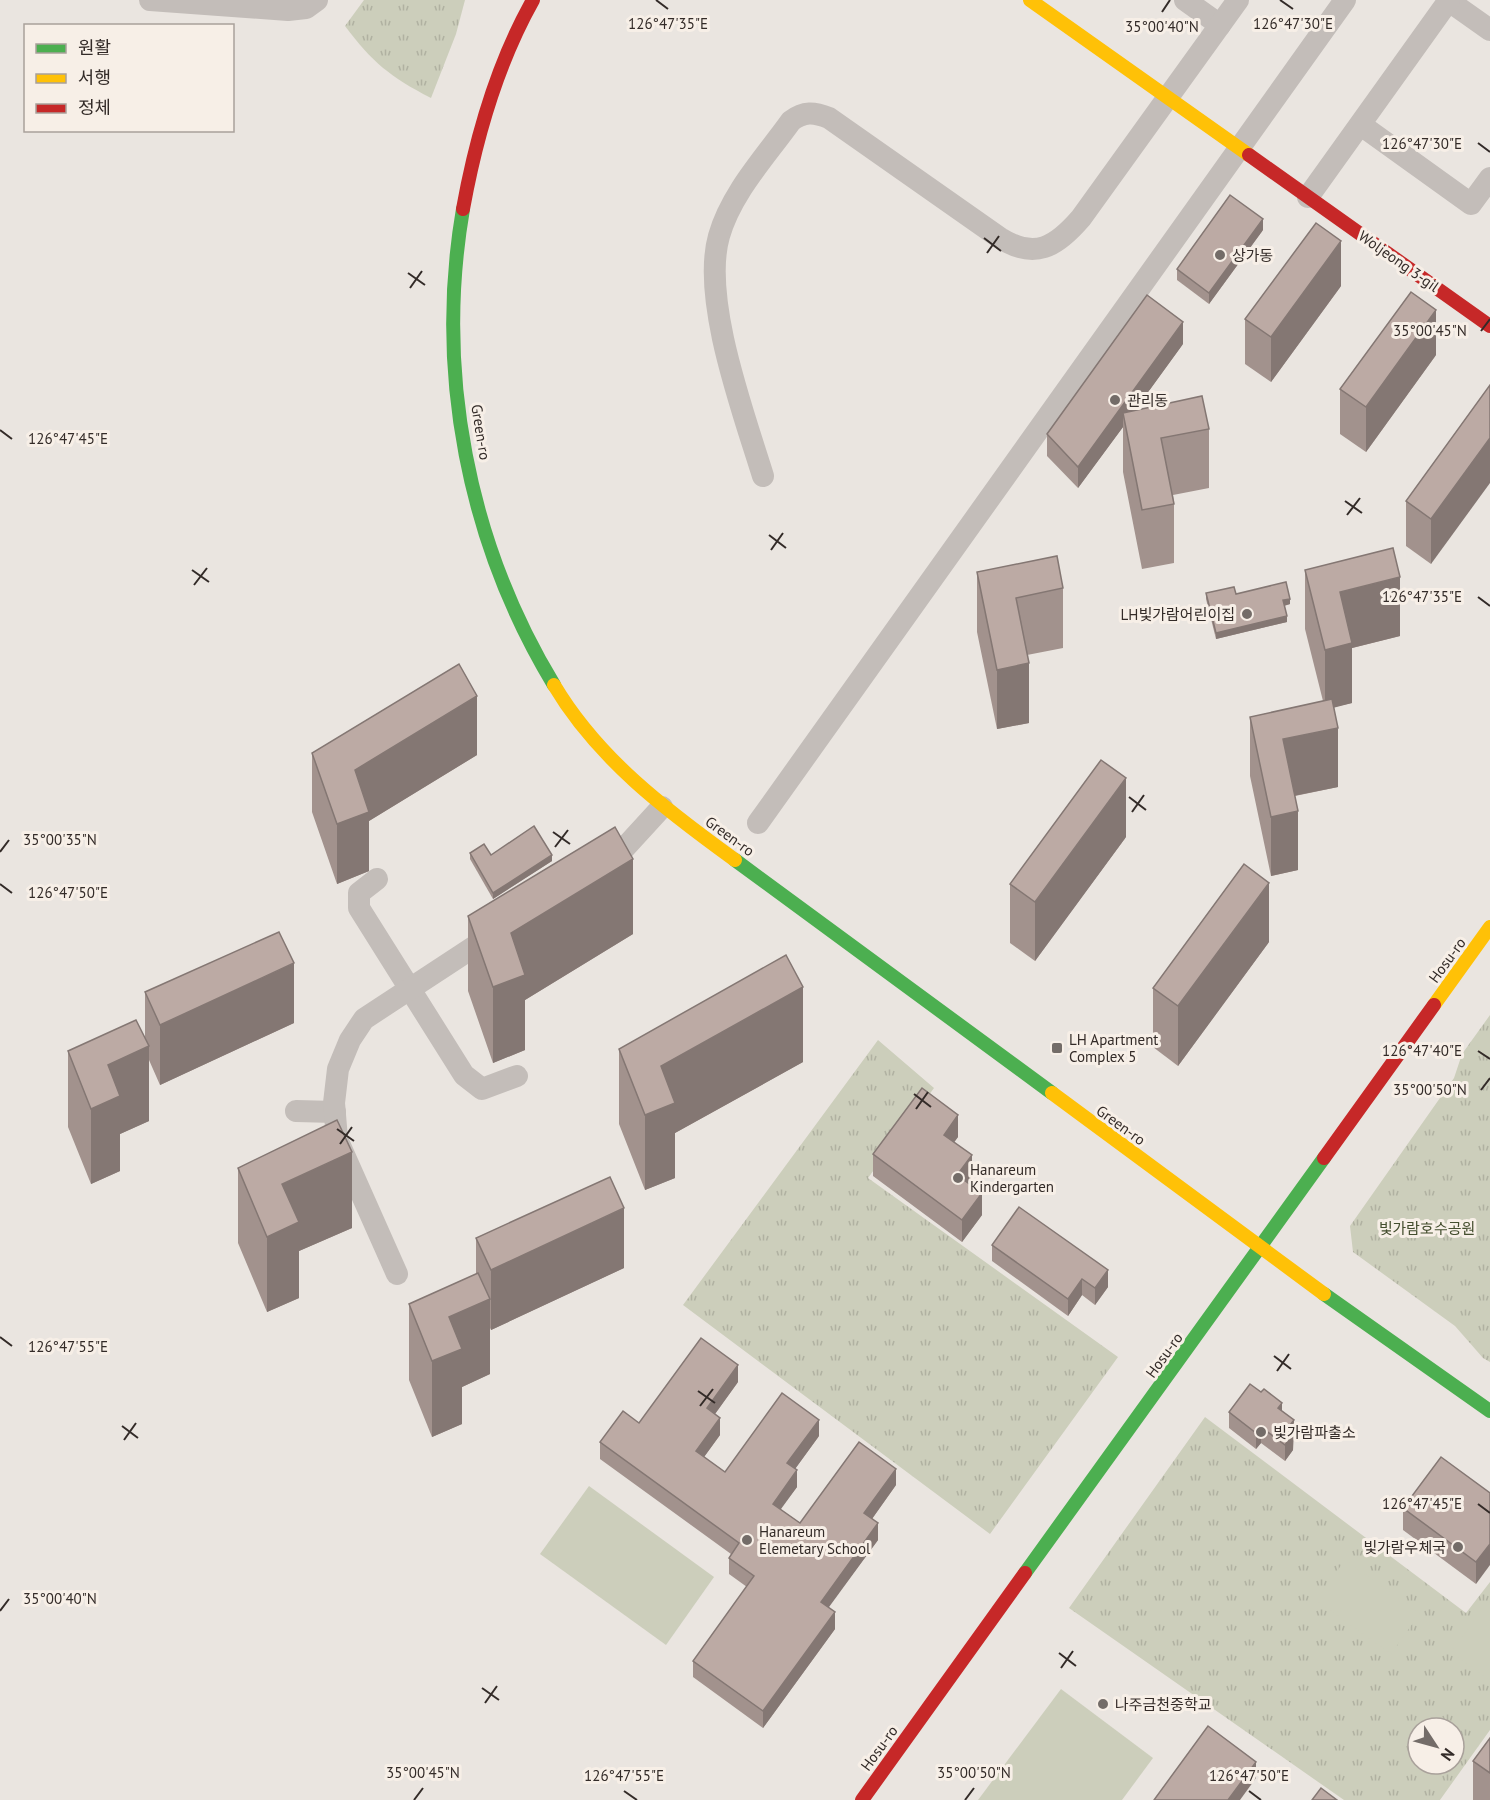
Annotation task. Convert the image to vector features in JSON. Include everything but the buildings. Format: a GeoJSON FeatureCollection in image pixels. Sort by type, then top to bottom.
{"type":"FeatureCollection","features":[{"type":"Feature","properties":{"kind":"street"},"geometry":{"type":"LineString","coordinates":[[150,0],[288,10],[306,8],[317,0]]}},
{"type":"Feature","properties":{"kind":"street","name":"Green-ro"},"geometry":{"type":"LineString","coordinates":[[533,0],[495,81],[475,153],[457,241],[452,328],[461,428],[477,505],[518,618],[540,663],[561,698],[587,731],[662,807],[1261,1247],[1490,1411]]}},
{"type":"Feature","properties":{"kind":"street","name":"Woljeong 3-gil"},"geometry":{"type":"LineString","coordinates":[[1030,0],[1308,197],[1487,317]]}},
{"type":"Feature","properties":{"kind":"street"},"geometry":{"type":"LineString","coordinates":[[1185,0],[1220,25]]}},
{"type":"Feature","properties":{"kind":"street"},"geometry":{"type":"LineString","coordinates":[[763,476],[722,330],[714,259],[718,236],[733,202],[791,121],[798,115],[808,113],[829,118],[1000,238],[1023,250],[1037,249],[1059,241],[1072,228],[1238,0]]}},
{"type":"Feature","properties":{"kind":"street"},"geometry":{"type":"LineString","coordinates":[[758,824],[1238,147],[1345,0]]}},
{"type":"Feature","properties":{"kind":"street"},"geometry":{"type":"LineString","coordinates":[[1308,197],[1449,0],[1490,30]]}},
{"type":"Feature","properties":{"kind":"street"},"geometry":{"type":"LineString","coordinates":[[1361,125],[1471,204],[1490,178]]}},
{"type":"Feature","properties":{"kind":"street"},"geometry":{"type":"LineString","coordinates":[[579,880],[619,854],[662,807]]}},
{"type":"Feature","properties":{"kind":"street"},"geometry":{"type":"LineString","coordinates":[[377,879],[359,893],[359,908],[464,1075],[482,1089],[517,1076]]}},
{"type":"Feature","properties":{"kind":"street"},"geometry":{"type":"LineString","coordinates":[[397,1274],[337,1139],[334,1112],[338,1069],[350,1040],[364,1020],[409,988],[509,925]]}},
{"type":"Feature","properties":{"kind":"street","name":"Hosu-ro"},"geometry":{"type":"LineString","coordinates":[[862,1800],[1490,927]]}},
{"type":"Feature","properties":{"kind":"street"},"geometry":{"type":"LineString","coordinates":[[296,1111],[334,1112]]}},
{"type":"Feature","properties":{"kind":"green space"},"geometry":{"type":"Polygon","coordinates":[[[364,0],[465,0],[456,34],[431,98],[383,68],[345,26],[364,0]]]}},
{"type":"Feature","properties":{"kind":"green space","name":"빛가람호수공원"},"geometry":{"type":"Polygon","coordinates":[[[1490,1015],[1490,1362],[1483,1358],[1455,1326],[1353,1252],[1350,1226],[1454,1078],[1462,1054],[1490,1015]]]}},
{"type":"Feature","properties":{"kind":"green space"},"geometry":{"type":"Polygon","coordinates":[[[878,1040],[934,1088],[868,1178],[1118,1357],[990,1534],[683,1305],[878,1040]]]}},
{"type":"Feature","properties":{"kind":"green space"},"geometry":{"type":"Polygon","coordinates":[[[1205,1417],[1466,1613],[1490,1582],[1490,1730],[1466,1764],[1466,1716],[1406,1716],[1406,1776],[1457,1776],[1440,1800],[1344,1800],[1069,1608],[1205,1417]]]}},
{"type":"Feature","properties":{"kind":"green space"},"geometry":{"type":"Polygon","coordinates":[[[589,1486],[714,1577],[666,1645],[540,1554],[589,1486]]]}},
{"type":"Feature","properties":{"kind":"green space"},"geometry":{"type":"Polygon","coordinates":[[[1345,1560],[1420,1613],[1391,1654],[1316,1600],[1345,1560]]]}},
{"type":"Feature","properties":{"kind":"green space"},"geometry":{"type":"Polygon","coordinates":[[[1490,1599],[1490,1681],[1451,1652],[1490,1599]]]}},
{"type":"Feature","properties":{"kind":"green space"},"geometry":{"type":"Polygon","coordinates":[[[1061,1689],[1153,1758],[1122,1800],[978,1800],[1061,1689]]]}},
{"type":"Feature","properties":{"kind":"traffic: fast"},"geometry":{"type":"LineString","coordinates":[[463,209],[455,270],[453,332],[457,394],[466,455],[480,515],[500,574],[524,630],[554,685]]}},
{"type":"Feature","properties":{"kind":"traffic: fast"},"geometry":{"type":"LineString","coordinates":[[735,860],[1052,1093]]}},
{"type":"Feature","properties":{"kind":"traffic: fast"},"geometry":{"type":"LineString","coordinates":[[1025,1573],[1324,1158]]}},
{"type":"Feature","properties":{"kind":"traffic: fast"},"geometry":{"type":"LineString","coordinates":[[1324,1294],[1490,1411]]}},
{"type":"Feature","properties":{"kind":"traffic: slow"},"geometry":{"type":"LineString","coordinates":[[1030,0],[1249,155]]}},
{"type":"Feature","properties":{"kind":"traffic: slow"},"geometry":{"type":"LineString","coordinates":[[554,685],[591,737],[612,760],[659,802],[735,860]]}},
{"type":"Feature","properties":{"kind":"traffic: slow"},"geometry":{"type":"LineString","coordinates":[[1434,1005],[1490,927]]}},
{"type":"Feature","properties":{"kind":"traffic: slow"},"geometry":{"type":"LineString","coordinates":[[1052,1093],[1324,1294]]}},
{"type":"Feature","properties":{"kind":"traffic: jam"},"geometry":{"type":"LineString","coordinates":[[463,209],[481,128],[498,75],[533,0]]}},
{"type":"Feature","properties":{"kind":"traffic: jam"},"geometry":{"type":"LineString","coordinates":[[1249,155],[1490,326]]}},
{"type":"Feature","properties":{"kind":"traffic: jam"},"geometry":{"type":"LineString","coordinates":[[1324,1158],[1434,1005]]}},
{"type":"Feature","properties":{"kind":"traffic: jam"},"geometry":{"type":"LineString","coordinates":[[862,1800],[1025,1573]]}},
{"type":"Feature","properties":{"kind":"place","name":"상가동"},"geometry":{"type":"Point","coordinates":[1220,255]}},
{"type":"Feature","properties":{"kind":"place","name":"관리동"},"geometry":{"type":"Point","coordinates":[1115,400]}},
{"type":"Feature","properties":{"kind":"place","name":"LH빛가람어린이집"},"geometry":{"type":"Point","coordinates":[1247,614]}},
{"type":"Feature","properties":{"kind":"place","name":"LH Apartment Complex 5"},"geometry":{"type":"Point","coordinates":[1057,1048]}},
{"type":"Feature","properties":{"kind":"place","name":"Hanareum Kindergarten"},"geometry":{"type":"Point","coordinates":[958,1178]}},
{"type":"Feature","properties":{"kind":"place","name":"빛가람파출소"},"geometry":{"type":"Point","coordinates":[1261,1432]}},
{"type":"Feature","properties":{"kind":"place","name":"Hanareum Elemetary School"},"geometry":{"type":"Point","coordinates":[747,1540]}},
{"type":"Feature","properties":{"kind":"place","name":"빛가람우체국"},"geometry":{"type":"Point","coordinates":[1458,1547]}},
{"type":"Feature","properties":{"kind":"place","name":"나주금천중학교"},"geometry":{"type":"Point","coordinates":[1103,1704]}}]}
